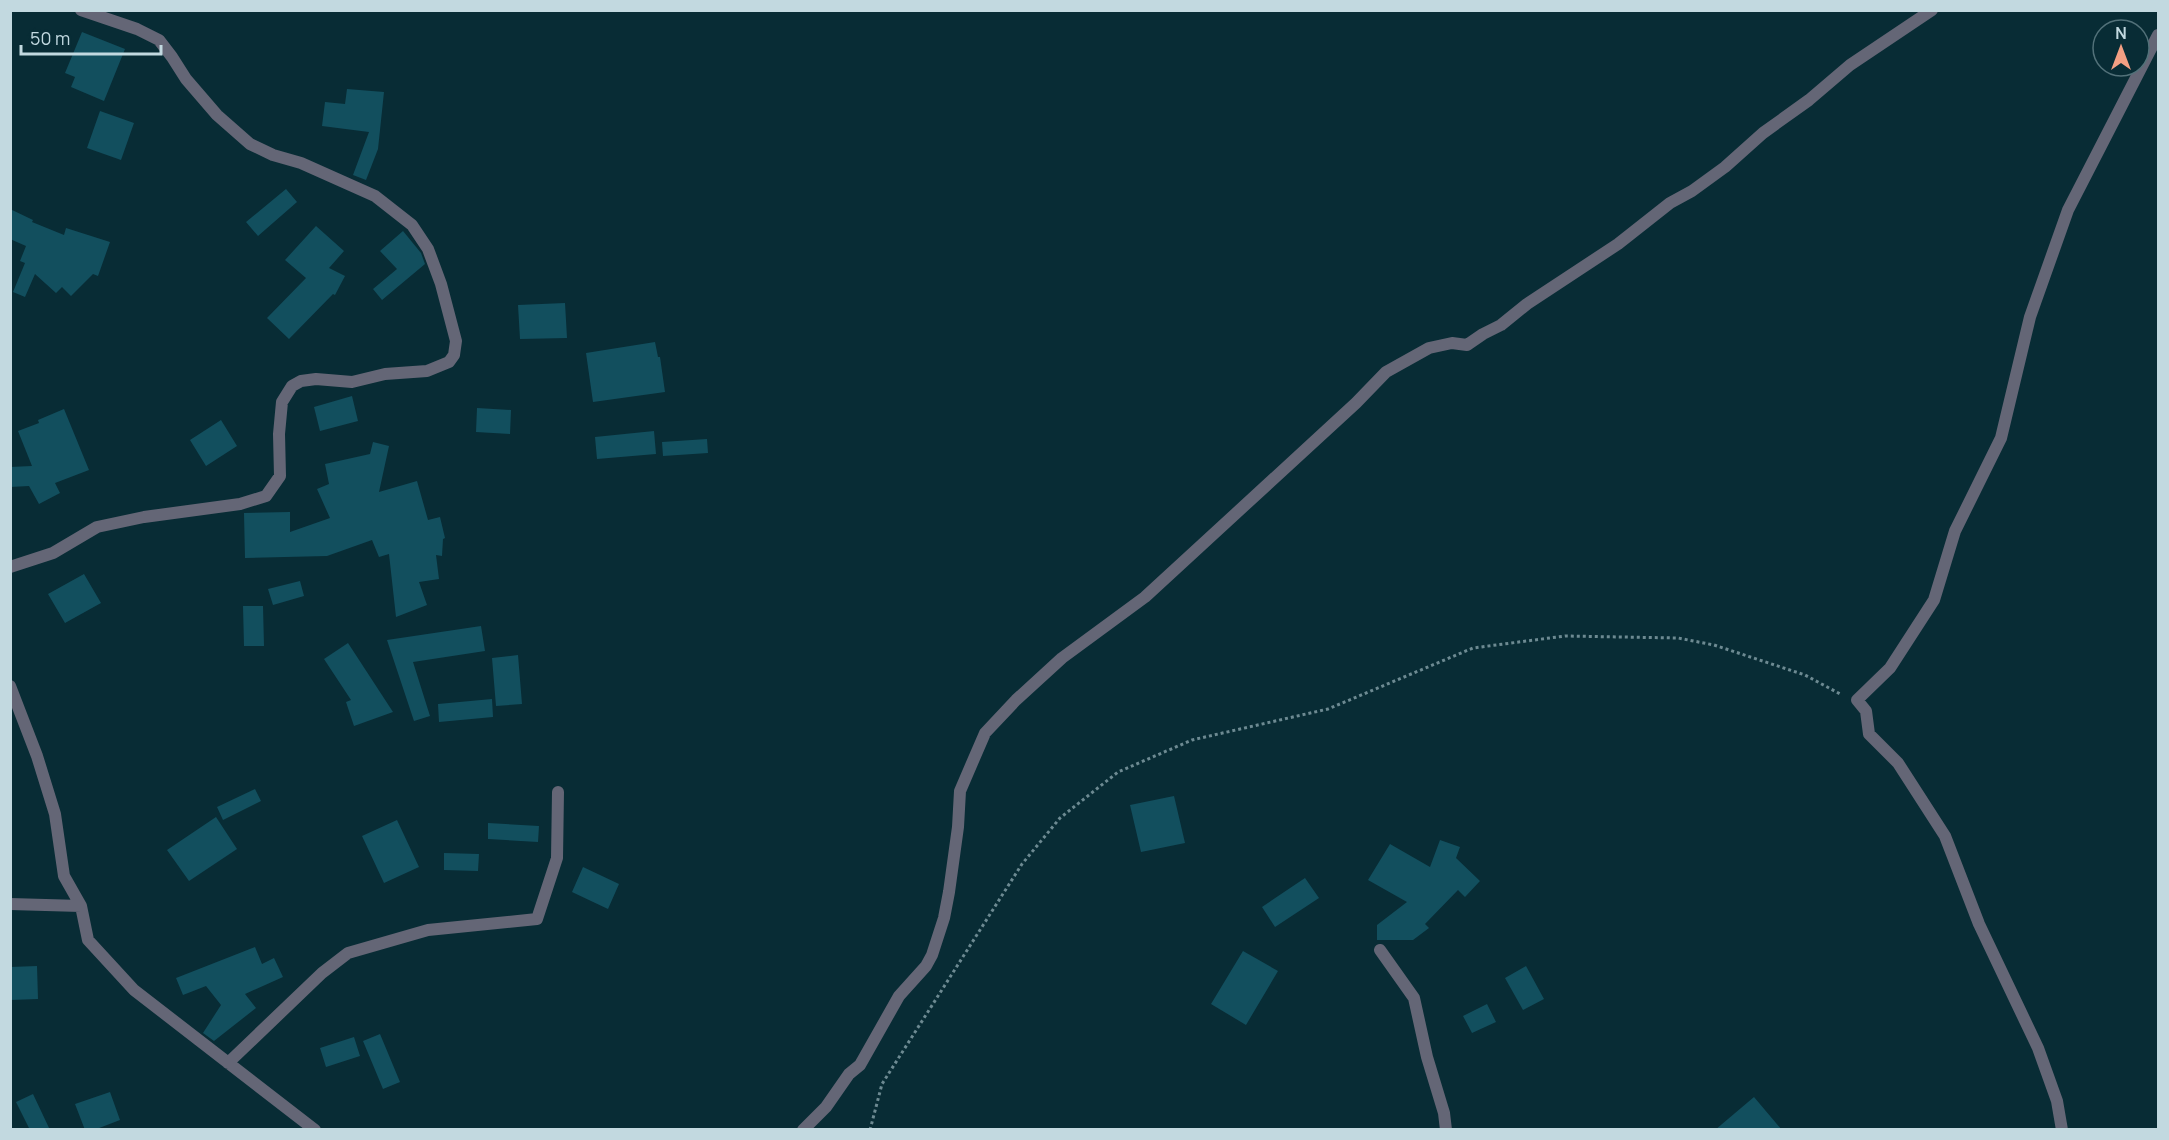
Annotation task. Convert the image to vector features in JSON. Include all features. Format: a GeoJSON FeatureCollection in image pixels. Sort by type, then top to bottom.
{"type":"FeatureCollection","features":[{"type":"Feature","properties":{"kind":"street"},"geometry":{"type":"LineString","coordinates":[[10,567],[53,554],[96,527],[230,506],[266,496],[280,476],[279,434],[282,402],[292,387],[301,381],[316,379],[352,382],[385,374],[427,371],[449,362],[454,355],[456,341],[441,284],[428,249],[412,225],[375,196],[301,163],[250,144],[217,115],[186,79],[159,40],[137,29],[81,10]]}},
{"type":"Feature","properties":{"kind":"street"},"geometry":{"type":"LineString","coordinates":[[803,1130],[826,1107],[849,1074],[860,1065],[899,996],[926,966],[932,955],[944,918],[949,892],[958,827],[960,791],[985,733],[1016,700],[1062,658],[1145,597],[1356,403],[1386,372],[1429,348],[1452,343],[1467,345],[1483,333],[1501,326],[1527,304],[1618,244],[1670,203],[1692,191],[1725,167],[1763,133],[1809,100],[1850,64],[1932,10]]}},
{"type":"Feature","properties":{"kind":"street"},"geometry":{"type":"LineString","coordinates":[[2062,1130],[2057,1101],[2038,1048],[1979,924],[1945,836],[1898,763],[1869,734],[1866,711],[1857,700],[1890,668],[1934,600],[1955,531],[2001,438],[2030,318],[2068,210],[2158,35]]}},
{"type":"Feature","properties":{"kind":"street"},"geometry":{"type":"LineString","coordinates":[[10,686],[37,756],[55,814],[64,876],[81,906],[88,940],[134,990],[315,1130]]}},
{"type":"Feature","properties":{"kind":"street"},"geometry":{"type":"LineString","coordinates":[[228,1063],[322,973],[348,953],[428,930],[537,919],[557,858],[558,792]]}},
{"type":"Feature","properties":{"kind":"street"},"geometry":{"type":"LineString","coordinates":[[10,904],[81,906]]}},
{"type":"Feature","properties":{"kind":"street"},"geometry":{"type":"LineString","coordinates":[[1380,950],[1414,998],[1427,1057],[1444,1113],[1446,1130]]}},
{"type":"Feature","properties":{"kind":"path"},"geometry":{"type":"LineString","coordinates":[[870,1130],[882,1084],[1022,864],[1060,818],[1118,772],[1192,740],[1328,709],[1473,648],[1565,636],[1678,638],[1714,645],[1805,675],[1846,697],[1866,711]]}},
{"type":"Feature","properties":{"kind":"building"},"geometry":{"type":"Polygon","coordinates":[[[82,32],[125,49],[104,101],[71,87],[75,77],[65,73],[82,32]]]}},
{"type":"Feature","properties":{"kind":"building"},"geometry":{"type":"Polygon","coordinates":[[[347,89],[384,92],[378,149],[366,180],[353,175],[369,132],[322,126],[325,102],[345,104],[347,89]]]}},
{"type":"Feature","properties":{"kind":"building"},"geometry":{"type":"Polygon","coordinates":[[[100,111],[134,123],[121,160],[87,148],[100,111]]]}},
{"type":"Feature","properties":{"kind":"building"},"geometry":{"type":"Polygon","coordinates":[[[286,189],[297,202],[258,236],[246,222],[286,189]]]}},
{"type":"Feature","properties":{"kind":"building"},"geometry":{"type":"Polygon","coordinates":[[[10,209],[33,220],[32,222],[64,235],[66,228],[110,242],[98,276],[93,274],[71,296],[62,287],[56,293],[35,274],[25,297],[13,292],[25,263],[20,261],[26,246],[10,239],[10,209]]]}},
{"type":"Feature","properties":{"kind":"building"},"geometry":{"type":"Polygon","coordinates":[[[316,226],[344,251],[329,268],[345,276],[335,295],[333,294],[289,339],[267,318],[306,278],[285,260],[316,226]]]}},
{"type":"Feature","properties":{"kind":"building"},"geometry":{"type":"Polygon","coordinates":[[[403,231],[421,253],[425,264],[382,300],[373,289],[397,269],[380,251],[403,231]]]}},
{"type":"Feature","properties":{"kind":"building"},"geometry":{"type":"Polygon","coordinates":[[[565,303],[567,338],[520,339],[518,305],[565,303]]]}},
{"type":"Feature","properties":{"kind":"building"},"geometry":{"type":"Polygon","coordinates":[[[655,342],[658,357],[660,357],[665,392],[593,402],[586,353],[655,342]]]}},
{"type":"Feature","properties":{"kind":"building"},"geometry":{"type":"Polygon","coordinates":[[[352,396],[358,421],[320,431],[314,407],[352,396]]]}},
{"type":"Feature","properties":{"kind":"building"},"geometry":{"type":"Polygon","coordinates":[[[477,408],[511,410],[510,434],[476,432],[477,408]]]}},
{"type":"Feature","properties":{"kind":"building"},"geometry":{"type":"Polygon","coordinates":[[[64,409],[89,470],[55,483],[60,493],[39,504],[29,486],[10,487],[10,467],[32,466],[18,431],[39,423],[38,420],[64,409]]]}},
{"type":"Feature","properties":{"kind":"building"},"geometry":{"type":"Polygon","coordinates":[[[221,420],[237,446],[206,466],[190,440],[221,420]]]}},
{"type":"Feature","properties":{"kind":"building"},"geometry":{"type":"Polygon","coordinates":[[[654,431],[656,454],[597,459],[595,437],[654,431]]]}},
{"type":"Feature","properties":{"kind":"building"},"geometry":{"type":"Polygon","coordinates":[[[707,439],[708,453],[663,456],[662,442],[707,439]]]}},
{"type":"Feature","properties":{"kind":"building"},"geometry":{"type":"Polygon","coordinates":[[[373,442],[389,446],[379,492],[417,481],[428,520],[440,517],[445,538],[443,539],[442,556],[436,555],[439,579],[419,582],[427,605],[396,617],[389,554],[379,557],[372,540],[327,556],[245,558],[244,513],[290,512],[290,532],[330,518],[317,489],[329,484],[325,464],[370,454],[373,442]]]}},
{"type":"Feature","properties":{"kind":"building"},"geometry":{"type":"Polygon","coordinates":[[[84,574],[101,603],[65,623],[48,594],[84,574]]]}},
{"type":"Feature","properties":{"kind":"building"},"geometry":{"type":"Polygon","coordinates":[[[300,581],[304,596],[273,605],[268,589],[300,581]]]}},
{"type":"Feature","properties":{"kind":"building"},"geometry":{"type":"Polygon","coordinates":[[[243,606],[263,606],[264,646],[244,646],[243,606]]]}},
{"type":"Feature","properties":{"kind":"building"},"geometry":{"type":"Polygon","coordinates":[[[481,626],[485,651],[413,662],[430,716],[414,721],[387,640],[481,626]]]}},
{"type":"Feature","properties":{"kind":"building"},"geometry":{"type":"Polygon","coordinates":[[[348,643],[393,712],[354,726],[346,702],[351,700],[324,659],[348,643]]]}},
{"type":"Feature","properties":{"kind":"building"},"geometry":{"type":"Polygon","coordinates":[[[518,655],[522,704],[496,706],[492,658],[518,655]]]}},
{"type":"Feature","properties":{"kind":"building"},"geometry":{"type":"Polygon","coordinates":[[[492,699],[493,717],[439,722],[438,704],[492,699]]]}},
{"type":"Feature","properties":{"kind":"building"},"geometry":{"type":"Polygon","coordinates":[[[255,789],[261,801],[223,820],[217,807],[255,789]]]}},
{"type":"Feature","properties":{"kind":"building"},"geometry":{"type":"Polygon","coordinates":[[[1174,796],[1185,843],[1141,852],[1130,805],[1174,796]]]}},
{"type":"Feature","properties":{"kind":"building"},"geometry":{"type":"Polygon","coordinates":[[[216,817],[237,849],[189,881],[167,850],[216,817]]]}},
{"type":"Feature","properties":{"kind":"building"},"geometry":{"type":"Polygon","coordinates":[[[397,820],[419,867],[384,883],[362,836],[397,820]]]}},
{"type":"Feature","properties":{"kind":"building"},"geometry":{"type":"Polygon","coordinates":[[[488,823],[539,826],[538,842],[488,839],[488,823]]]}},
{"type":"Feature","properties":{"kind":"building"},"geometry":{"type":"Polygon","coordinates":[[[1440,840],[1460,847],[1456,858],[1480,881],[1465,897],[1458,890],[1425,924],[1429,928],[1413,940],[1377,940],[1377,925],[1407,902],[1368,880],[1390,844],[1430,867],[1440,840]]]}},
{"type":"Feature","properties":{"kind":"building"},"geometry":{"type":"Polygon","coordinates":[[[444,853],[479,854],[478,871],[444,870],[444,853]]]}},
{"type":"Feature","properties":{"kind":"building"},"geometry":{"type":"Polygon","coordinates":[[[583,867],[619,884],[608,909],[572,892],[583,867]]]}},
{"type":"Feature","properties":{"kind":"building"},"geometry":{"type":"Polygon","coordinates":[[[1305,878],[1319,898],[1275,927],[1262,907],[1305,878]]]}},
{"type":"Feature","properties":{"kind":"building"},"geometry":{"type":"Polygon","coordinates":[[[255,947],[262,964],[274,958],[283,977],[245,994],[256,1008],[214,1041],[203,1033],[221,1005],[206,986],[183,995],[176,978],[255,947]]]}},
{"type":"Feature","properties":{"kind":"building"},"geometry":{"type":"Polygon","coordinates":[[[1243,951],[1278,971],[1246,1025],[1211,1004],[1243,951]]]}},
{"type":"Feature","properties":{"kind":"building"},"geometry":{"type":"Polygon","coordinates":[[[37,966],[38,999],[10,1000],[10,967],[37,966]]]}},
{"type":"Feature","properties":{"kind":"building"},"geometry":{"type":"Polygon","coordinates":[[[1526,966],[1544,999],[1523,1010],[1505,978],[1526,966]]]}},
{"type":"Feature","properties":{"kind":"building"},"geometry":{"type":"Polygon","coordinates":[[[1487,1004],[1496,1022],[1472,1033],[1463,1016],[1487,1004]]]}},
{"type":"Feature","properties":{"kind":"building"},"geometry":{"type":"Polygon","coordinates":[[[380,1034],[400,1082],[383,1089],[363,1041],[380,1034]]]}},
{"type":"Feature","properties":{"kind":"building"},"geometry":{"type":"Polygon","coordinates":[[[354,1037],[360,1056],[326,1067],[320,1048],[354,1037]]]}},
{"type":"Feature","properties":{"kind":"building"},"geometry":{"type":"Polygon","coordinates":[[[110,1092],[120,1120],[94,1130],[85,1130],[75,1104],[110,1092]]]}},
{"type":"Feature","properties":{"kind":"building"},"geometry":{"type":"Polygon","coordinates":[[[33,1094],[50,1130],[30,1130],[16,1102],[33,1094]]]}},
{"type":"Feature","properties":{"kind":"building"},"geometry":{"type":"Polygon","coordinates":[[[1754,1097],[1782,1130],[1715,1130],[1754,1097]]]}}]}
